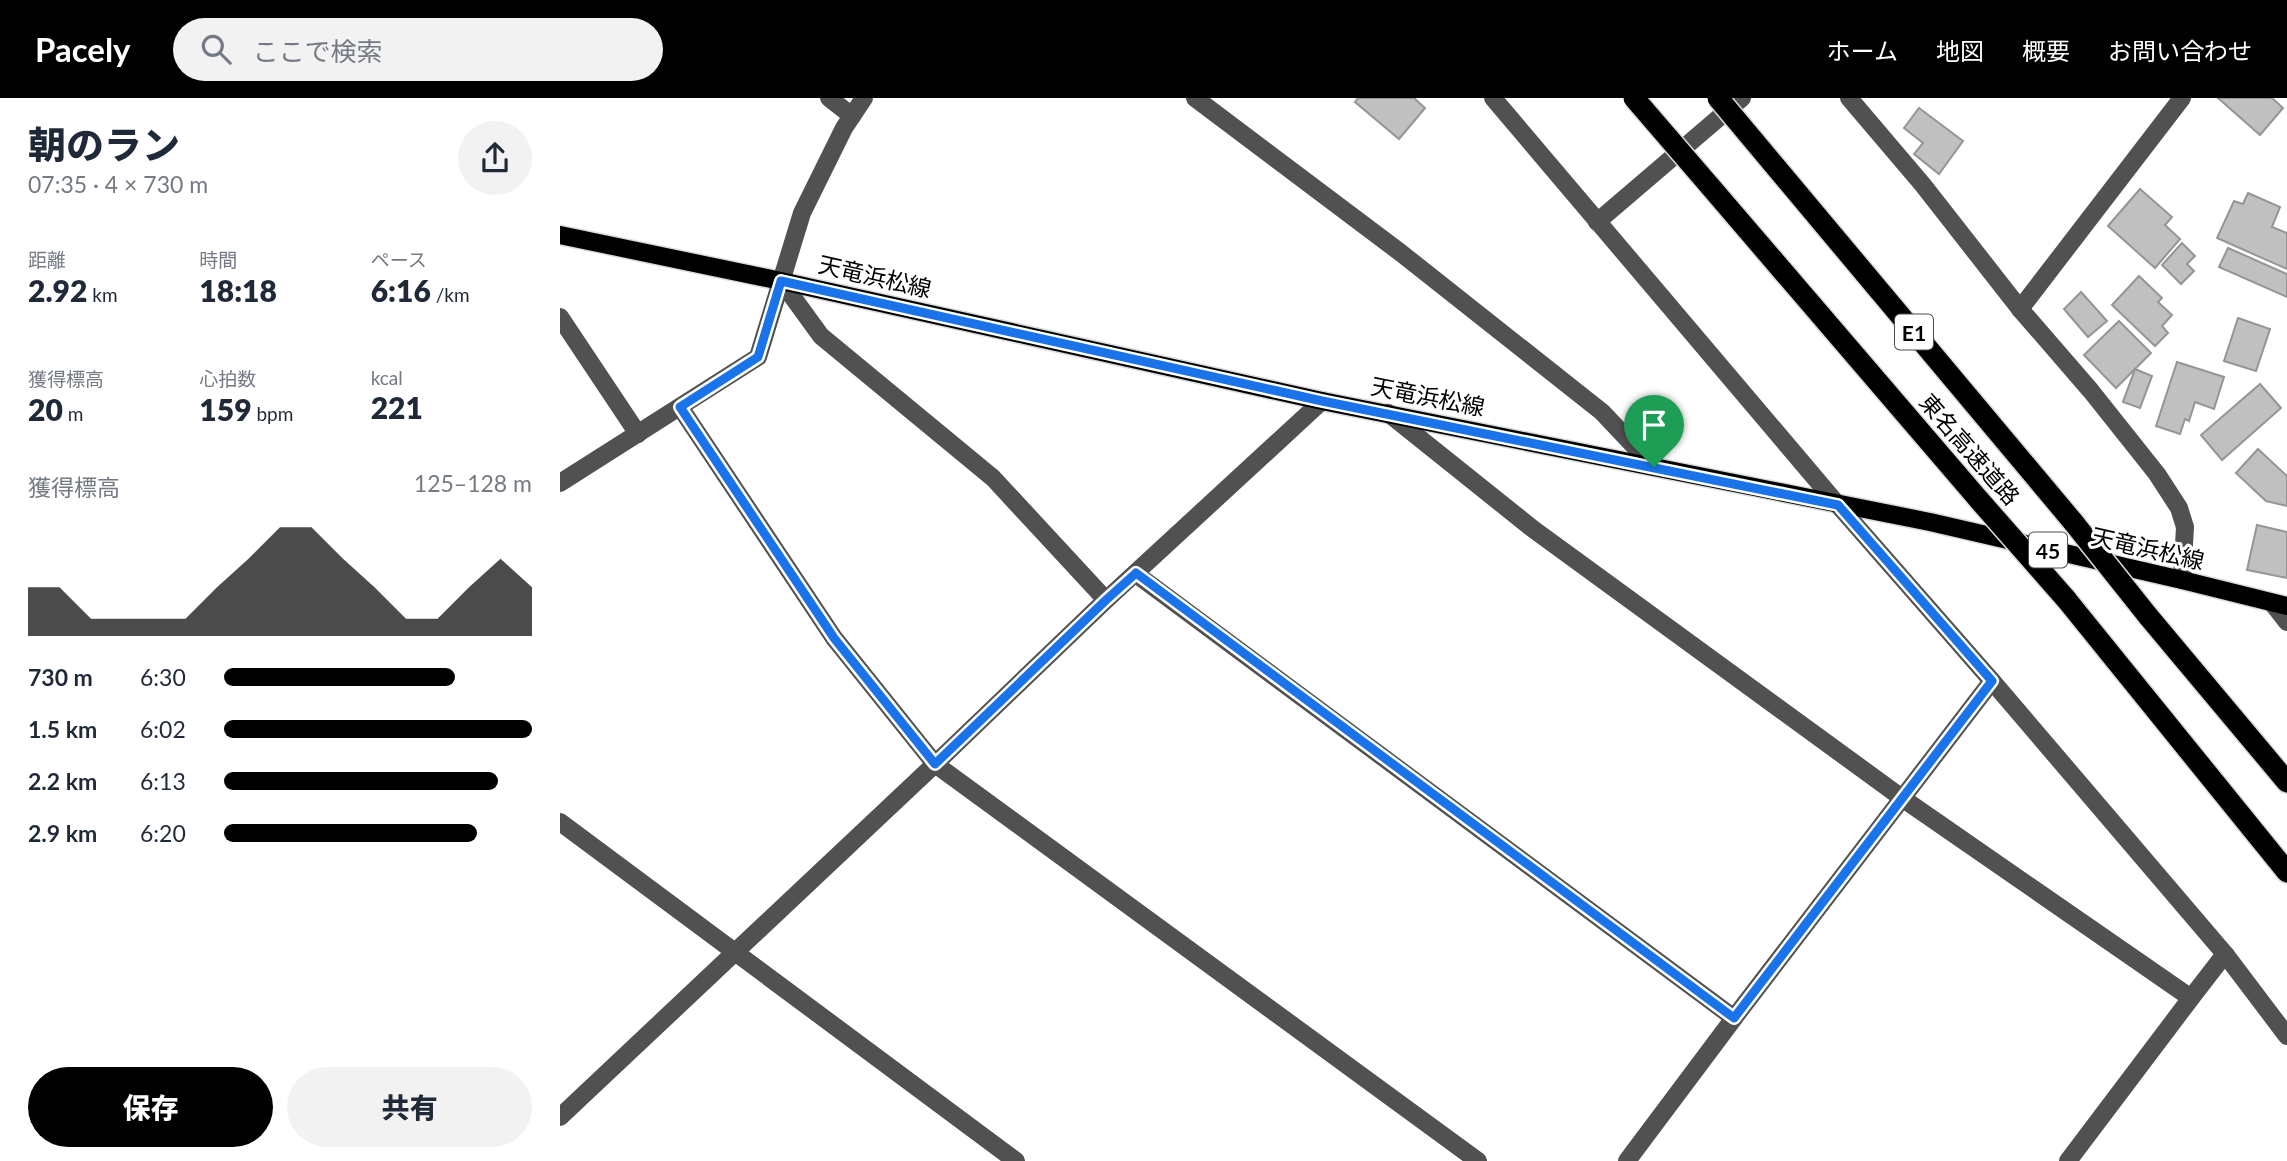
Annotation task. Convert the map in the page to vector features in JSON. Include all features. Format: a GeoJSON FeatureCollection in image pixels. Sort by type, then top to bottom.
{"type":"FeatureCollection","features":[{"type":"Feature","properties":{"kind":"highway","name":"東名高速道路"},"geometry":{"type":"LineString","coordinates":[[1633,98],[2066,599],[2287,872]]}},
{"type":"Feature","properties":{"kind":"highway","name":"東名高速道路"},"geometry":{"type":"LineString","coordinates":[[1718,98],[2287,782]]}},
{"type":"Feature","properties":{"kind":"main road","name":"天竜浜松線"},"geometry":{"type":"LineString","coordinates":[[560,235],[1322,401],[1930,523],[2280,605]]}},
{"type":"Feature","properties":{"kind":"street"},"geometry":{"type":"LineString","coordinates":[[829,98],[852,116]]}},
{"type":"Feature","properties":{"kind":"street"},"geometry":{"type":"LineString","coordinates":[[560,483],[758,357],[802,213],[864,98]]}},
{"type":"Feature","properties":{"kind":"street"},"geometry":{"type":"LineString","coordinates":[[1195,98],[1401,253],[1602,412],[1654,467]]}},
{"type":"Feature","properties":{"kind":"street"},"geometry":{"type":"LineString","coordinates":[[1493,98],[1838,505],[2225,954],[2287,1037]]}},
{"type":"Feature","properties":{"kind":"street"},"geometry":{"type":"LineString","coordinates":[[1597,222],[1742,98]]}},
{"type":"Feature","properties":{"kind":"street"},"geometry":{"type":"LineString","coordinates":[[1849,98],[1923,185],[2020,309],[2091,391],[2157,474],[2179,508],[2185,527],[2182,580]]}},
{"type":"Feature","properties":{"kind":"street"},"geometry":{"type":"LineString","coordinates":[[2020,309],[2182,98]]}},
{"type":"Feature","properties":{"kind":"street"},"geometry":{"type":"LineString","coordinates":[[781,281],[821,336],[993,478],[1106,600]]}},
{"type":"Feature","properties":{"kind":"street"},"geometry":{"type":"LineString","coordinates":[[560,317],[638,434]]}},
{"type":"Feature","properties":{"kind":"street"},"geometry":{"type":"LineString","coordinates":[[560,1116],[1106,600],[1322,401]]}},
{"type":"Feature","properties":{"kind":"street"},"geometry":{"type":"LineString","coordinates":[[680,407],[834,638],[935,764],[1478,1161]]}},
{"type":"Feature","properties":{"kind":"street"},"geometry":{"type":"LineString","coordinates":[[1388,413],[1533,528],[1902,798],[2191,998]]}},
{"type":"Feature","properties":{"kind":"street"},"geometry":{"type":"LineString","coordinates":[[1136,573],[1734,1018]]}},
{"type":"Feature","properties":{"kind":"street"},"geometry":{"type":"LineString","coordinates":[[2280,605],[2287,622]]}},
{"type":"Feature","properties":{"kind":"street"},"geometry":{"type":"LineString","coordinates":[[1627,1161],[1992,681]]}},
{"type":"Feature","properties":{"kind":"street"},"geometry":{"type":"LineString","coordinates":[[560,822],[1016,1161]]}},
{"type":"Feature","properties":{"kind":"street"},"geometry":{"type":"LineString","coordinates":[[2068,1161],[2225,954]]}},
{"type":"Feature","properties":{"kind":"building"},"geometry":{"type":"Polygon","coordinates":[[[1358,98],[1414,98],[1425,108],[1399,139],[1355,102],[1358,98]]]}},
{"type":"Feature","properties":{"kind":"building"},"geometry":{"type":"Polygon","coordinates":[[[2218,98],[2272,98],[2283,108],[2260,135],[2218,98]]]}},
{"type":"Feature","properties":{"kind":"building"},"geometry":{"type":"Polygon","coordinates":[[[1919,108],[1963,141],[1939,174],[1914,154],[1923,143],[1904,128],[1919,108]]]}},
{"type":"Feature","properties":{"kind":"building"},"geometry":{"type":"Polygon","coordinates":[[[2140,189],[2172,217],[2165,225],[2180,239],[2155,268],[2108,226],[2140,189]]]}},
{"type":"Feature","properties":{"kind":"building"},"geometry":{"type":"Polygon","coordinates":[[[2248,193],[2280,207],[2272,227],[2287,233],[2287,269],[2217,238],[2234,201],[2243,204],[2248,193]]]}},
{"type":"Feature","properties":{"kind":"building"},"geometry":{"type":"Polygon","coordinates":[[[2182,243],[2195,256],[2187,264],[2194,271],[2181,284],[2162,265],[2182,243]]]}},
{"type":"Feature","properties":{"kind":"building"},"geometry":{"type":"Polygon","coordinates":[[[2228,248],[2287,274],[2287,297],[2219,267],[2228,248]]]}},
{"type":"Feature","properties":{"kind":"building"},"geometry":{"type":"Polygon","coordinates":[[[2139,276],[2162,298],[2158,302],[2172,315],[2162,326],[2168,333],[2155,346],[2112,305],[2139,276]]]}},
{"type":"Feature","properties":{"kind":"building"},"geometry":{"type":"Polygon","coordinates":[[[2081,292],[2107,321],[2088,337],[2064,309],[2081,292]]]}},
{"type":"Feature","properties":{"kind":"building"},"geometry":{"type":"Polygon","coordinates":[[[2238,318],[2270,329],[2256,371],[2224,361],[2238,318]]]}},
{"type":"Feature","properties":{"kind":"building"},"geometry":{"type":"Polygon","coordinates":[[[2119,321],[2151,353],[2116,388],[2084,355],[2119,321]]]}},
{"type":"Feature","properties":{"kind":"building"},"geometry":{"type":"Polygon","coordinates":[[[2177,362],[2224,377],[2214,409],[2195,402],[2189,421],[2185,419],[2180,434],[2156,426],[2177,362]]]}},
{"type":"Feature","properties":{"kind":"building"},"geometry":{"type":"Polygon","coordinates":[[[2135,369],[2152,376],[2140,408],[2123,402],[2135,369]]]}},
{"type":"Feature","properties":{"kind":"building"},"geometry":{"type":"Polygon","coordinates":[[[2260,384],[2281,408],[2222,460],[2201,435],[2260,384]]]}},
{"type":"Feature","properties":{"kind":"building"},"geometry":{"type":"Polygon","coordinates":[[[2258,449],[2287,476],[2287,506],[2266,501],[2236,473],[2258,449]]]}},
{"type":"Feature","properties":{"kind":"building"},"geometry":{"type":"Polygon","coordinates":[[[2257,525],[2287,532],[2287,578],[2247,570],[2257,525]]]}},
{"type":"Feature","properties":{"kind":"route"},"geometry":{"type":"LineString","coordinates":[[781,281],[1322,401],[1654,467],[1838,505],[1992,681],[1734,1018],[1136,573],[935,764],[834,638],[680,407],[758,357],[781,281]]}}]}
